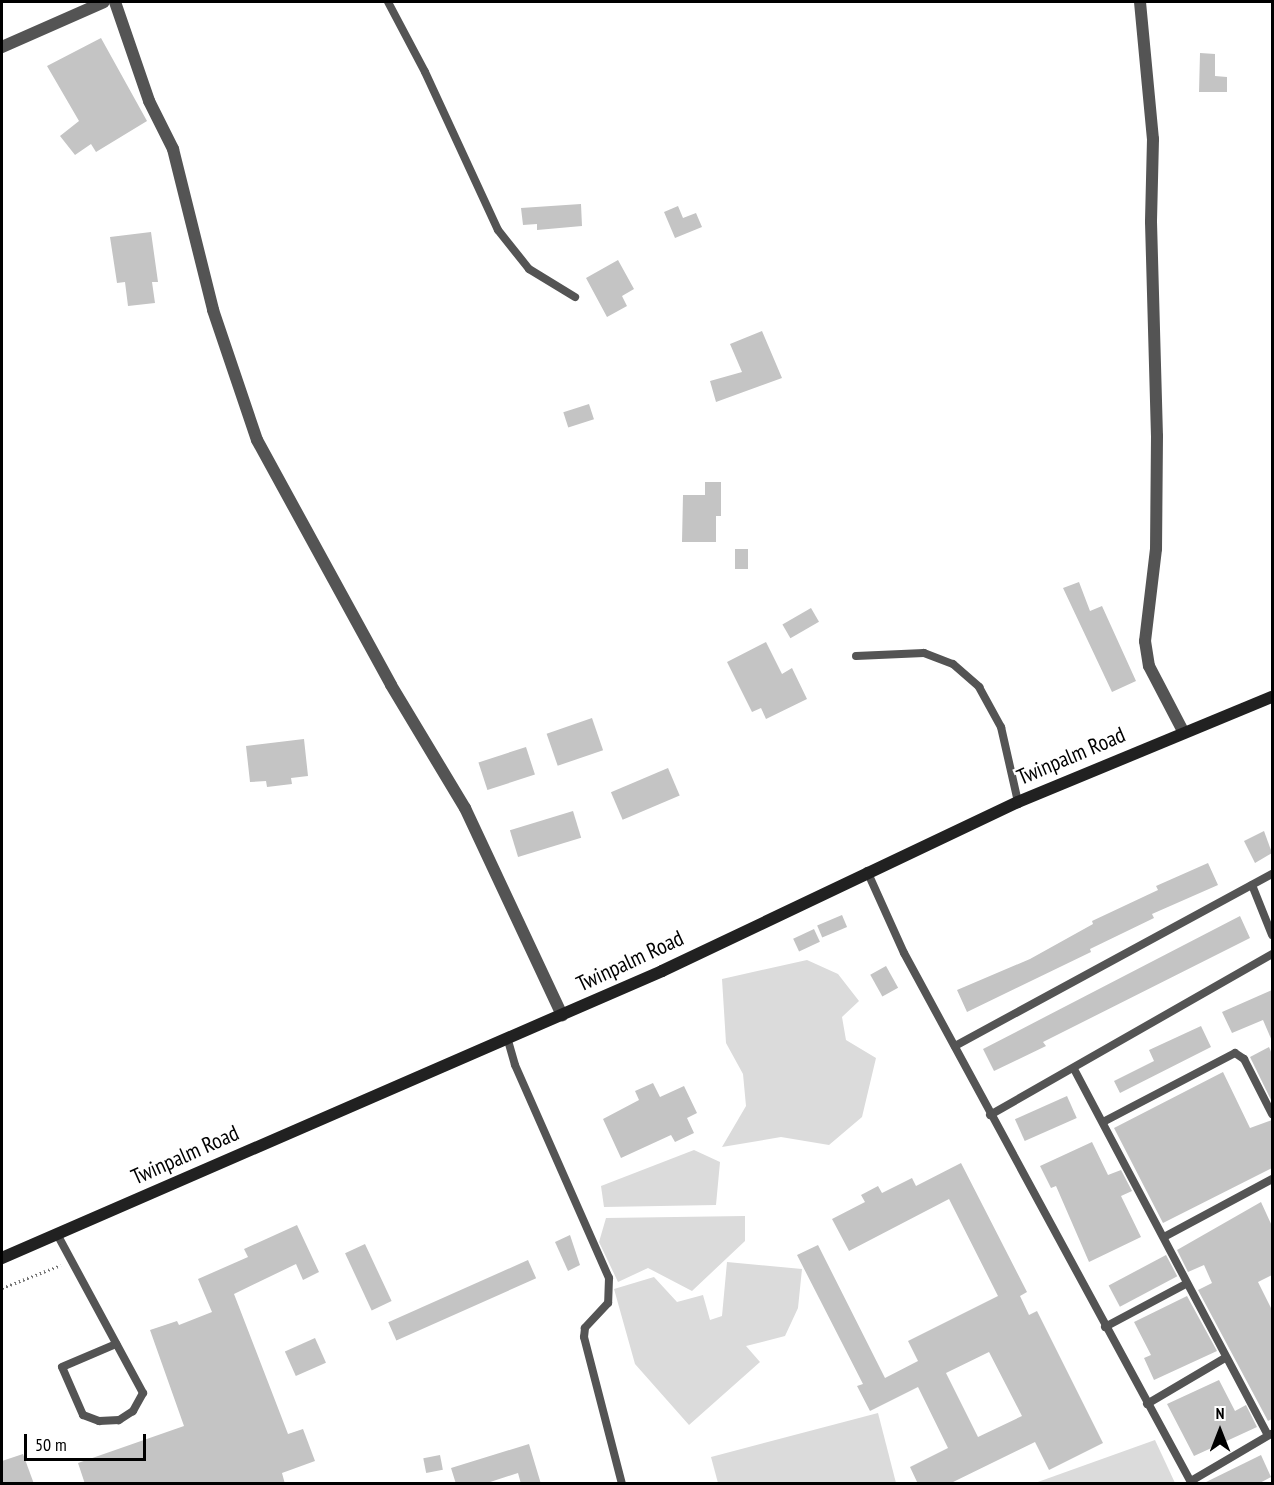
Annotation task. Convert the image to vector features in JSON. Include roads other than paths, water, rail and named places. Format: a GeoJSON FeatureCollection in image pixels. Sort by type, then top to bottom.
{"type":"FeatureCollection","features":[{"type":"Feature","properties":{"kind":"main road","name":"Twinpalm Road"},"geometry":{"type":"LineString","coordinates":[[2,1258],[562,1015],[1018,802],[1183,731],[1272,697]]}},
{"type":"Feature","properties":{"kind":"street"},"geometry":{"type":"LineString","coordinates":[[2,47],[104,2]]}},
{"type":"Feature","properties":{"kind":"street"},"geometry":{"type":"LineString","coordinates":[[115,2],[149,101],[173,149],[213,310],[257,440],[391,685],[465,808],[562,1015]]}},
{"type":"Feature","properties":{"kind":"street"},"geometry":{"type":"LineString","coordinates":[[1140,2],[1153,140],[1151,222],[1157,436],[1156,549],[1145,641],[1149,666],[1183,731]]}},
{"type":"Feature","properties":{"kind":"lane"},"geometry":{"type":"LineString","coordinates":[[388,2],[425,72],[498,230],[529,269],[575,297]]}},
{"type":"Feature","properties":{"kind":"lane"},"geometry":{"type":"LineString","coordinates":[[856,656],[924,653],[953,664],[979,687],[1001,727],[1018,802]]}},
{"type":"Feature","properties":{"kind":"lane"},"geometry":{"type":"LineString","coordinates":[[867,872],[904,953],[990,1115],[1191,1482],[1270,1434],[1225,1358],[1164,1237],[1074,1069]]}},
{"type":"Feature","properties":{"kind":"lane"},"geometry":{"type":"LineString","coordinates":[[954,1046],[1272,874]]}},
{"type":"Feature","properties":{"kind":"lane"},"geometry":{"type":"LineString","coordinates":[[1252,885],[1272,935]]}},
{"type":"Feature","properties":{"kind":"lane"},"geometry":{"type":"LineString","coordinates":[[990,1115],[1272,954]]}},
{"type":"Feature","properties":{"kind":"lane"},"geometry":{"type":"LineString","coordinates":[[507,1037],[515,1065],[609,1278],[608,1303],[585,1328],[584,1337],[622,1484]]}},
{"type":"Feature","properties":{"kind":"lane"},"geometry":{"type":"LineString","coordinates":[[1103,1122],[1235,1053],[1244,1059],[1272,1114]]}},
{"type":"Feature","properties":{"kind":"lane"},"geometry":{"type":"LineString","coordinates":[[1164,1237],[1272,1179]]}},
{"type":"Feature","properties":{"kind":"lane"},"geometry":{"type":"LineString","coordinates":[[57,1234],[143,1393],[132,1411],[119,1420],[99,1421],[83,1415],[62,1367],[116,1344]]}},
{"type":"Feature","properties":{"kind":"lane"},"geometry":{"type":"LineString","coordinates":[[1105,1327],[1186,1284]]}},
{"type":"Feature","properties":{"kind":"lane"},"geometry":{"type":"LineString","coordinates":[[1147,1404],[1225,1358]]}}]}
